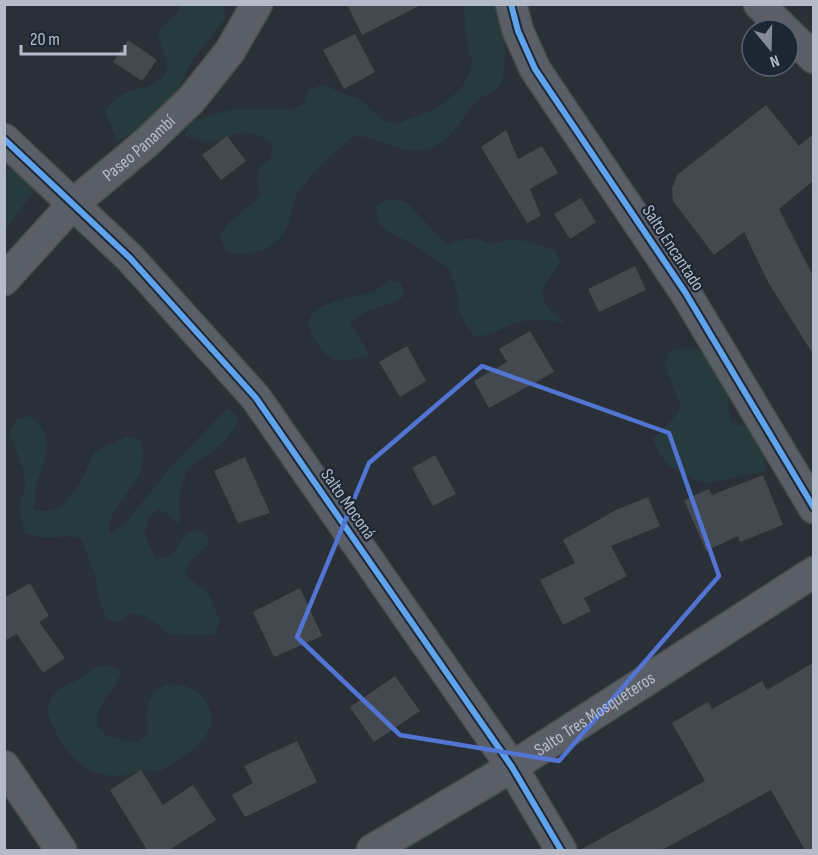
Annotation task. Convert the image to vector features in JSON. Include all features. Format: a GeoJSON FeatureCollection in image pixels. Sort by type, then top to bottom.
{"type":"FeatureCollection","features":[{"type":"Feature","properties":{"kind":"street","name":"Paseo Panambí"},"geometry":{"type":"LineString","coordinates":[[4,280],[72,205],[146,143],[191,100],[230,51],[257,4]]}},
{"type":"Feature","properties":{"kind":"street","name":"Salto Encantado"},"geometry":{"type":"LineString","coordinates":[[511,4],[518,30],[536,69],[685,292],[813,508]]}},
{"type":"Feature","properties":{"kind":"street"},"geometry":{"type":"LineString","coordinates":[[759,4],[772,18]]}},
{"type":"Feature","properties":{"kind":"street"},"geometry":{"type":"LineString","coordinates":[[800,45],[813,58]]}},
{"type":"Feature","properties":{"kind":"street","name":"Salto Moconá"},"geometry":{"type":"LineString","coordinates":[[4,139],[130,258],[256,398],[512,767],[561,850]]}},
{"type":"Feature","properties":{"kind":"street","name":"Salto Tres Mosqueteros"},"geometry":{"type":"LineString","coordinates":[[372,850],[512,767],[813,572]]}},
{"type":"Feature","properties":{"kind":"street"},"geometry":{"type":"LineString","coordinates":[[4,766],[61,850]]}},
{"type":"Feature","properties":{"kind":"highlighted area"},"geometry":{"type":"Polygon","coordinates":[[[482,366],[669,433],[719,576],[559,761],[400,735],[297,637],[369,463],[482,366]]]}},
{"type":"Feature","properties":{"kind":"green space"},"geometry":{"type":"Polygon","coordinates":[[[181,5],[224,5],[225,18],[190,64],[177,93],[147,125],[117,141],[105,111],[120,96],[154,84],[164,75],[166,60],[157,32],[177,13],[181,5]]]}},
{"type":"Feature","properties":{"kind":"green space"},"geometry":{"type":"Polygon","coordinates":[[[464,5],[498,5],[504,31],[505,49],[503,77],[499,86],[477,101],[448,137],[433,147],[415,151],[406,150],[371,138],[353,136],[302,187],[294,199],[289,222],[279,239],[263,250],[245,254],[226,251],[220,237],[229,223],[251,206],[261,194],[257,181],[259,167],[271,158],[272,144],[252,133],[238,134],[215,141],[197,140],[185,136],[189,122],[232,109],[291,109],[304,104],[308,90],[322,85],[361,100],[381,119],[396,124],[436,109],[461,89],[472,62],[465,30],[464,5]]]}},
{"type":"Feature","properties":{"kind":"green space"},"geometry":{"type":"Polygon","coordinates":[[[5,170],[22,170],[34,176],[34,191],[5,230],[5,170]]]}},
{"type":"Feature","properties":{"kind":"green space"},"geometry":{"type":"Polygon","coordinates":[[[389,199],[405,201],[448,245],[464,239],[478,239],[492,244],[506,240],[522,240],[553,249],[561,262],[545,285],[543,299],[563,323],[531,320],[475,337],[459,310],[458,295],[449,269],[412,243],[387,232],[378,221],[376,206],[389,199]]]}},
{"type":"Feature","properties":{"kind":"green space"},"geometry":{"type":"Polygon","coordinates":[[[389,280],[402,283],[402,298],[362,314],[350,324],[369,357],[342,361],[327,355],[314,338],[310,325],[312,316],[318,309],[328,304],[374,291],[389,280]]]}},
{"type":"Feature","properties":{"kind":"green space"},"geometry":{"type":"Polygon","coordinates":[[[683,348],[712,350],[728,392],[730,422],[757,430],[766,442],[765,471],[708,483],[695,480],[669,466],[658,452],[653,439],[681,407],[665,366],[669,352],[683,348]]]}},
{"type":"Feature","properties":{"kind":"green space"},"geometry":{"type":"Polygon","coordinates":[[[228,408],[239,419],[235,428],[217,447],[187,469],[179,496],[180,525],[170,515],[158,509],[148,519],[144,532],[155,558],[171,557],[187,532],[203,531],[210,543],[189,562],[185,575],[209,594],[220,622],[214,635],[170,634],[147,617],[132,613],[120,622],[106,619],[97,592],[96,577],[81,538],[38,537],[24,532],[19,504],[25,489],[24,473],[10,433],[16,419],[31,416],[42,428],[46,439],[47,450],[34,497],[35,510],[49,511],[62,506],[81,482],[94,452],[127,436],[141,441],[143,456],[141,469],[136,481],[115,511],[110,522],[110,534],[123,526],[173,464],[228,408]]]}},
{"type":"Feature","properties":{"kind":"green space"},"geometry":{"type":"Polygon","coordinates":[[[109,665],[122,672],[103,703],[98,717],[97,724],[107,736],[137,743],[148,734],[147,710],[154,693],[164,686],[176,684],[201,695],[209,706],[211,719],[203,740],[161,771],[116,776],[90,770],[80,764],[63,745],[47,711],[59,689],[95,668],[109,665]]]}},
{"type":"Feature","properties":{"kind":"building"},"geometry":{"type":"Polygon","coordinates":[[[347,4],[423,4],[362,35],[347,4]]]}},
{"type":"Feature","properties":{"kind":"building"},"geometry":{"type":"Polygon","coordinates":[[[355,34],[375,72],[344,89],[323,50],[355,34]]]}},
{"type":"Feature","properties":{"kind":"building"},"geometry":{"type":"Polygon","coordinates":[[[128,40],[157,60],[142,81],[113,62],[128,40]]]}},
{"type":"Feature","properties":{"kind":"building"},"geometry":{"type":"Polygon","coordinates":[[[766,105],[799,146],[813,134],[813,181],[779,209],[813,276],[813,354],[768,282],[744,232],[714,255],[673,201],[672,188],[677,175],[766,105]]]}},
{"type":"Feature","properties":{"kind":"building"},"geometry":{"type":"Polygon","coordinates":[[[506,130],[518,159],[542,146],[558,173],[530,189],[541,216],[527,223],[481,147],[506,130]]]}},
{"type":"Feature","properties":{"kind":"building"},"geometry":{"type":"Polygon","coordinates":[[[227,136],[246,161],[221,180],[202,155],[227,136]]]}},
{"type":"Feature","properties":{"kind":"building"},"geometry":{"type":"Polygon","coordinates":[[[581,198],[596,222],[570,239],[554,214],[581,198]]]}},
{"type":"Feature","properties":{"kind":"building"},"geometry":{"type":"Polygon","coordinates":[[[635,266],[646,290],[599,312],[588,289],[635,266]]]}},
{"type":"Feature","properties":{"kind":"building"},"geometry":{"type":"Polygon","coordinates":[[[530,331],[554,372],[489,408],[474,381],[507,362],[499,349],[530,331]]]}},
{"type":"Feature","properties":{"kind":"building"},"geometry":{"type":"Polygon","coordinates":[[[407,346],[426,381],[400,397],[379,362],[407,346]]]}},
{"type":"Feature","properties":{"kind":"building"},"geometry":{"type":"Polygon","coordinates":[[[435,455],[456,494],[433,506],[412,468],[435,455]]]}},
{"type":"Feature","properties":{"kind":"building"},"geometry":{"type":"Polygon","coordinates":[[[245,457],[270,513],[238,523],[214,471],[245,457]]]}},
{"type":"Feature","properties":{"kind":"building"},"geometry":{"type":"Polygon","coordinates":[[[763,475],[783,525],[740,542],[738,536],[706,551],[684,500],[709,489],[712,495],[763,475]]]}},
{"type":"Feature","properties":{"kind":"building"},"geometry":{"type":"Polygon","coordinates":[[[648,497],[660,526],[611,546],[627,576],[584,598],[591,611],[563,625],[540,580],[575,563],[563,540],[616,510],[648,497]]]}},
{"type":"Feature","properties":{"kind":"building"},"geometry":{"type":"Polygon","coordinates":[[[30,583],[49,616],[39,622],[65,658],[43,673],[17,634],[4,641],[4,598],[30,583]]]}},
{"type":"Feature","properties":{"kind":"building"},"geometry":{"type":"Polygon","coordinates":[[[300,588],[322,636],[274,657],[253,612],[300,588]]]}},
{"type":"Feature","properties":{"kind":"building"},"geometry":{"type":"Polygon","coordinates":[[[813,663],[813,850],[805,850],[771,790],[662,850],[580,850],[705,781],[672,723],[708,702],[712,709],[762,681],[767,690],[813,663]]]}},
{"type":"Feature","properties":{"kind":"building"},"geometry":{"type":"Polygon","coordinates":[[[395,676],[420,711],[374,742],[350,707],[395,676]]]}},
{"type":"Feature","properties":{"kind":"building"},"geometry":{"type":"Polygon","coordinates":[[[297,741],[317,782],[245,817],[232,795],[253,783],[244,766],[297,741]]]}},
{"type":"Feature","properties":{"kind":"building"},"geometry":{"type":"Polygon","coordinates":[[[141,770],[163,805],[193,785],[216,820],[169,850],[147,850],[110,790],[141,770]]]}},
{"type":"Feature","properties":{"kind":"cycle path"},"geometry":{"type":"LineString","coordinates":[[511,4],[518,31],[535,69],[685,292],[814,508]]}},
{"type":"Feature","properties":{"kind":"cycle path"},"geometry":{"type":"LineString","coordinates":[[4,139],[130,258],[256,398],[512,767],[561,850]]}}]}
